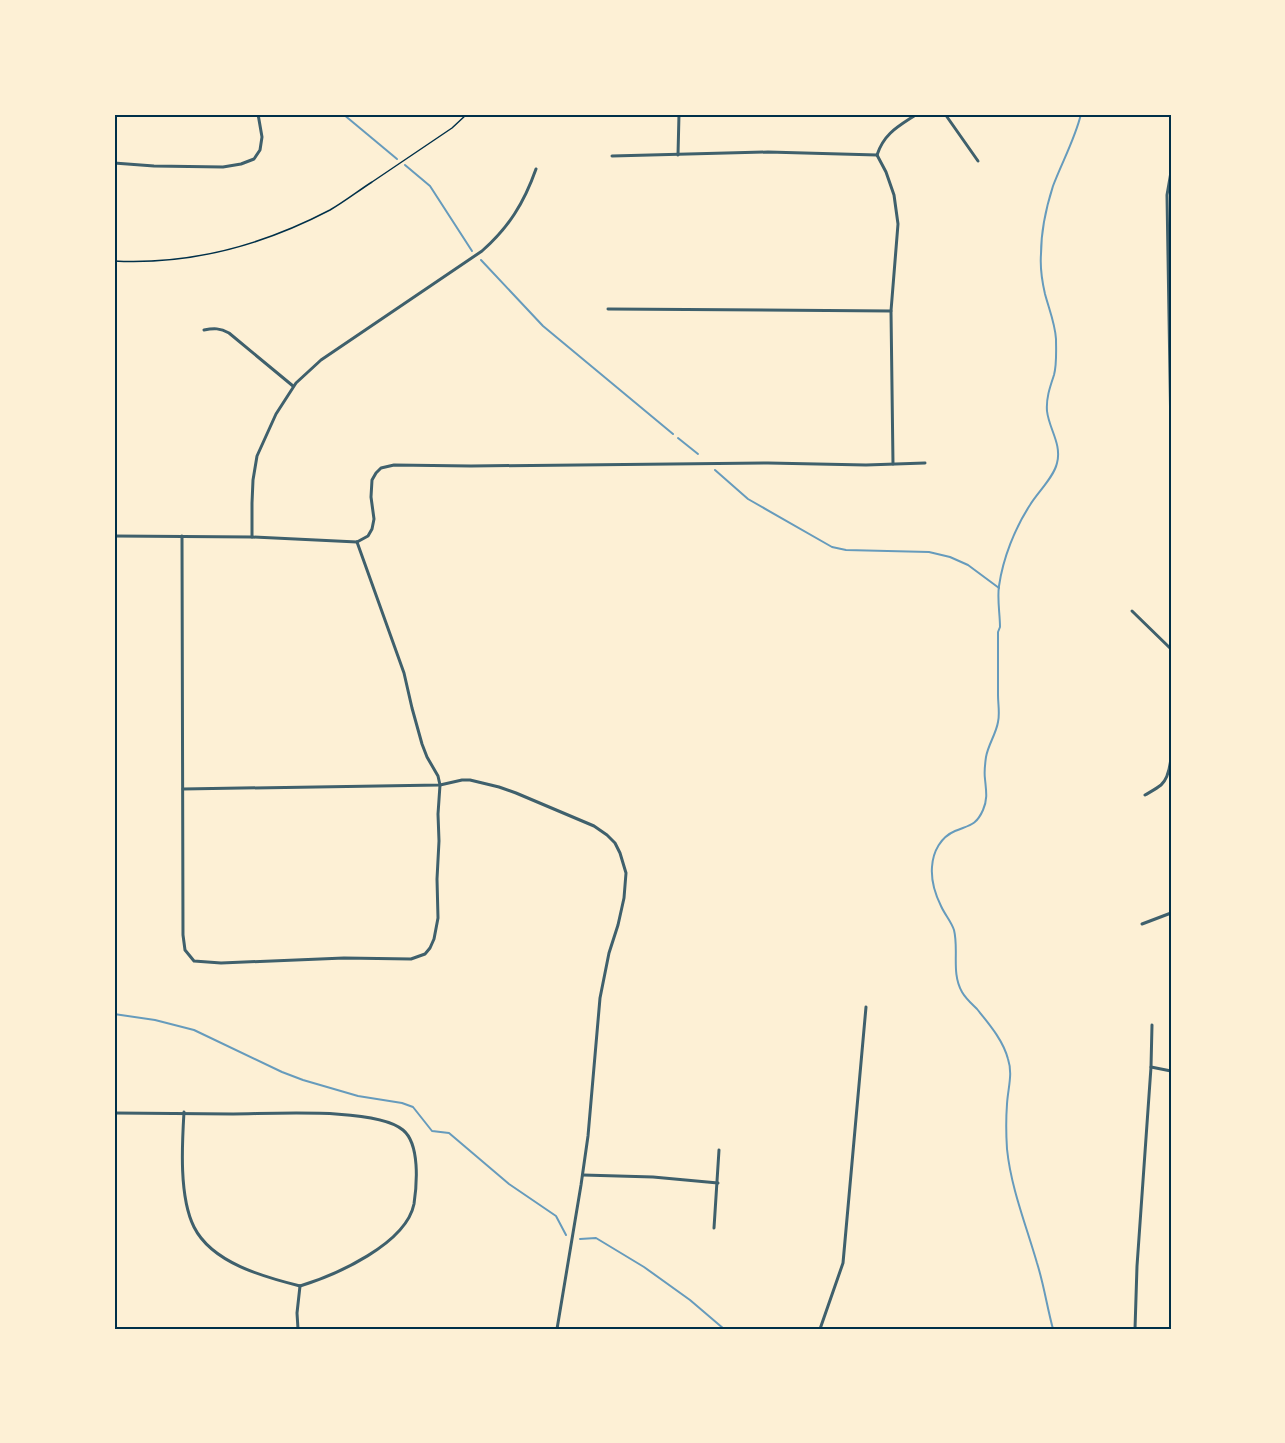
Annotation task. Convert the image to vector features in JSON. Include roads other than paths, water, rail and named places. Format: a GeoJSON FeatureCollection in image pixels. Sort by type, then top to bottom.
{"type":"FeatureCollection","features":[{"type":"Feature","properties":{"kind":"street"},"geometry":{"type":"LineString","coordinates":[[114,163],[223,167],[241,164],[254,159],[260,150],[262,137],[258,114]]}},
{"type":"Feature","properties":{"kind":"street"},"geometry":{"type":"LineString","coordinates":[[678,155],[679,114]]}},
{"type":"Feature","properties":{"kind":"street"},"geometry":{"type":"LineString","coordinates":[[893,464],[891,311],[898,224],[894,195],[877,155],[881,143],[892,131],[917,114]]}},
{"type":"Feature","properties":{"kind":"street"},"geometry":{"type":"LineString","coordinates":[[945,114],[978,161]]}},
{"type":"Feature","properties":{"kind":"street"},"geometry":{"type":"LineString","coordinates":[[612,156],[768,152],[877,155]]}},
{"type":"Feature","properties":{"kind":"street"},"geometry":{"type":"LineString","coordinates":[[252,537],[253,480],[258,456],[269,428],[293,386],[321,360],[482,251],[501,232],[521,205],[536,169]]}},
{"type":"Feature","properties":{"kind":"street"},"geometry":{"type":"LineString","coordinates":[[1171,172],[1167,195],[1170,255],[1171,436]]}},
{"type":"Feature","properties":{"kind":"street"},"geometry":{"type":"LineString","coordinates":[[608,309],[891,311]]}},
{"type":"Feature","properties":{"kind":"street"},"geometry":{"type":"LineString","coordinates":[[204,330],[222,329],[229,333],[293,386]]}},
{"type":"Feature","properties":{"kind":"street"},"geometry":{"type":"LineString","coordinates":[[114,536],[252,537],[357,542],[368,536],[372,529],[374,519],[372,480],[376,472],[386,466],[394,465],[925,463]]}},
{"type":"Feature","properties":{"kind":"street"},"geometry":{"type":"LineString","coordinates":[[182,536],[183,935],[185,950],[194,961],[221,963],[344,958],[411,959],[425,954],[434,939],[438,918],[440,785],[422,744],[404,673],[357,542]]}},
{"type":"Feature","properties":{"kind":"street"},"geometry":{"type":"LineString","coordinates":[[1132,611],[1171,649]]}},
{"type":"Feature","properties":{"kind":"street"},"geometry":{"type":"LineString","coordinates":[[1145,795],[1162,784],[1167,776],[1170,764],[1171,706]]}},
{"type":"Feature","properties":{"kind":"street"},"geometry":{"type":"LineString","coordinates":[[183,789],[440,785],[470,780],[516,793],[594,826],[615,843],[626,873],[624,898],[600,998],[583,1175],[557,1329]]}},
{"type":"Feature","properties":{"kind":"street"},"geometry":{"type":"LineString","coordinates":[[1142,924],[1171,913]]}},
{"type":"Feature","properties":{"kind":"street"},"geometry":{"type":"LineString","coordinates":[[820,1329],[843,1263],[866,1008]]}},
{"type":"Feature","properties":{"kind":"street"},"geometry":{"type":"LineString","coordinates":[[1135,1329],[1152,1025]]}},
{"type":"Feature","properties":{"kind":"street"},"geometry":{"type":"LineString","coordinates":[[1151,1067],[1171,1071]]}},
{"type":"Feature","properties":{"kind":"street"},"geometry":{"type":"LineString","coordinates":[[114,1113],[184,1113],[298,1114],[366,1117],[396,1125],[410,1137],[413,1143],[416,1173],[414,1201],[409,1219],[398,1234],[368,1255],[335,1273],[300,1286],[243,1268],[216,1251],[201,1238],[195,1229],[188,1208],[184,1184],[184,1113]]}},
{"type":"Feature","properties":{"kind":"street"},"geometry":{"type":"LineString","coordinates":[[714,1228],[719,1150]]}},
{"type":"Feature","properties":{"kind":"street"},"geometry":{"type":"LineString","coordinates":[[583,1175],[653,1177],[718,1183]]}},
{"type":"Feature","properties":{"kind":"street"},"geometry":{"type":"LineString","coordinates":[[298,1329],[300,1286]]}},
{"type":"Feature","properties":{"kind":"waterway"},"geometry":{"type":"LineString","coordinates":[[343,114],[397,159]]}},
{"type":"Feature","properties":{"kind":"waterway"},"geometry":{"type":"LineString","coordinates":[[1053,1329],[1009,1164],[1006,1132],[1010,1076],[1008,1059],[995,1032],[965,997],[959,985],[954,930],[937,897],[932,872],[934,855],[942,841],[955,831],[975,822],[985,806],[986,757],[999,716],[998,596],[1001,575],[1019,523],[1053,474],[1057,463],[1057,443],[1048,418],[1047,406],[1056,366],[1056,339],[1042,279],[1041,245],[1050,194],[1081,114]]}},
{"type":"Feature","properties":{"kind":"waterway"},"geometry":{"type":"LineString","coordinates":[[405,165],[430,186],[472,251]]}},
{"type":"Feature","properties":{"kind":"waterway"},"geometry":{"type":"LineString","coordinates":[[481,260],[543,326],[673,434]]}},
{"type":"Feature","properties":{"kind":"waterway"},"geometry":{"type":"LineString","coordinates":[[678,438],[698,454]]}},
{"type":"Feature","properties":{"kind":"waterway"},"geometry":{"type":"LineString","coordinates":[[715,470],[748,499],[832,547],[846,550],[929,552],[950,557],[968,565],[999,588]]}},
{"type":"Feature","properties":{"kind":"waterway"},"geometry":{"type":"LineString","coordinates":[[114,1014],[155,1020],[194,1030],[303,1080],[358,1096],[413,1107],[432,1131],[449,1133],[509,1184],[556,1216],[566,1235]]}},
{"type":"Feature","properties":{"kind":"waterway"},"geometry":{"type":"LineString","coordinates":[[580,1239],[596,1238],[644,1267],[690,1300],[724,1329]]}}]}
